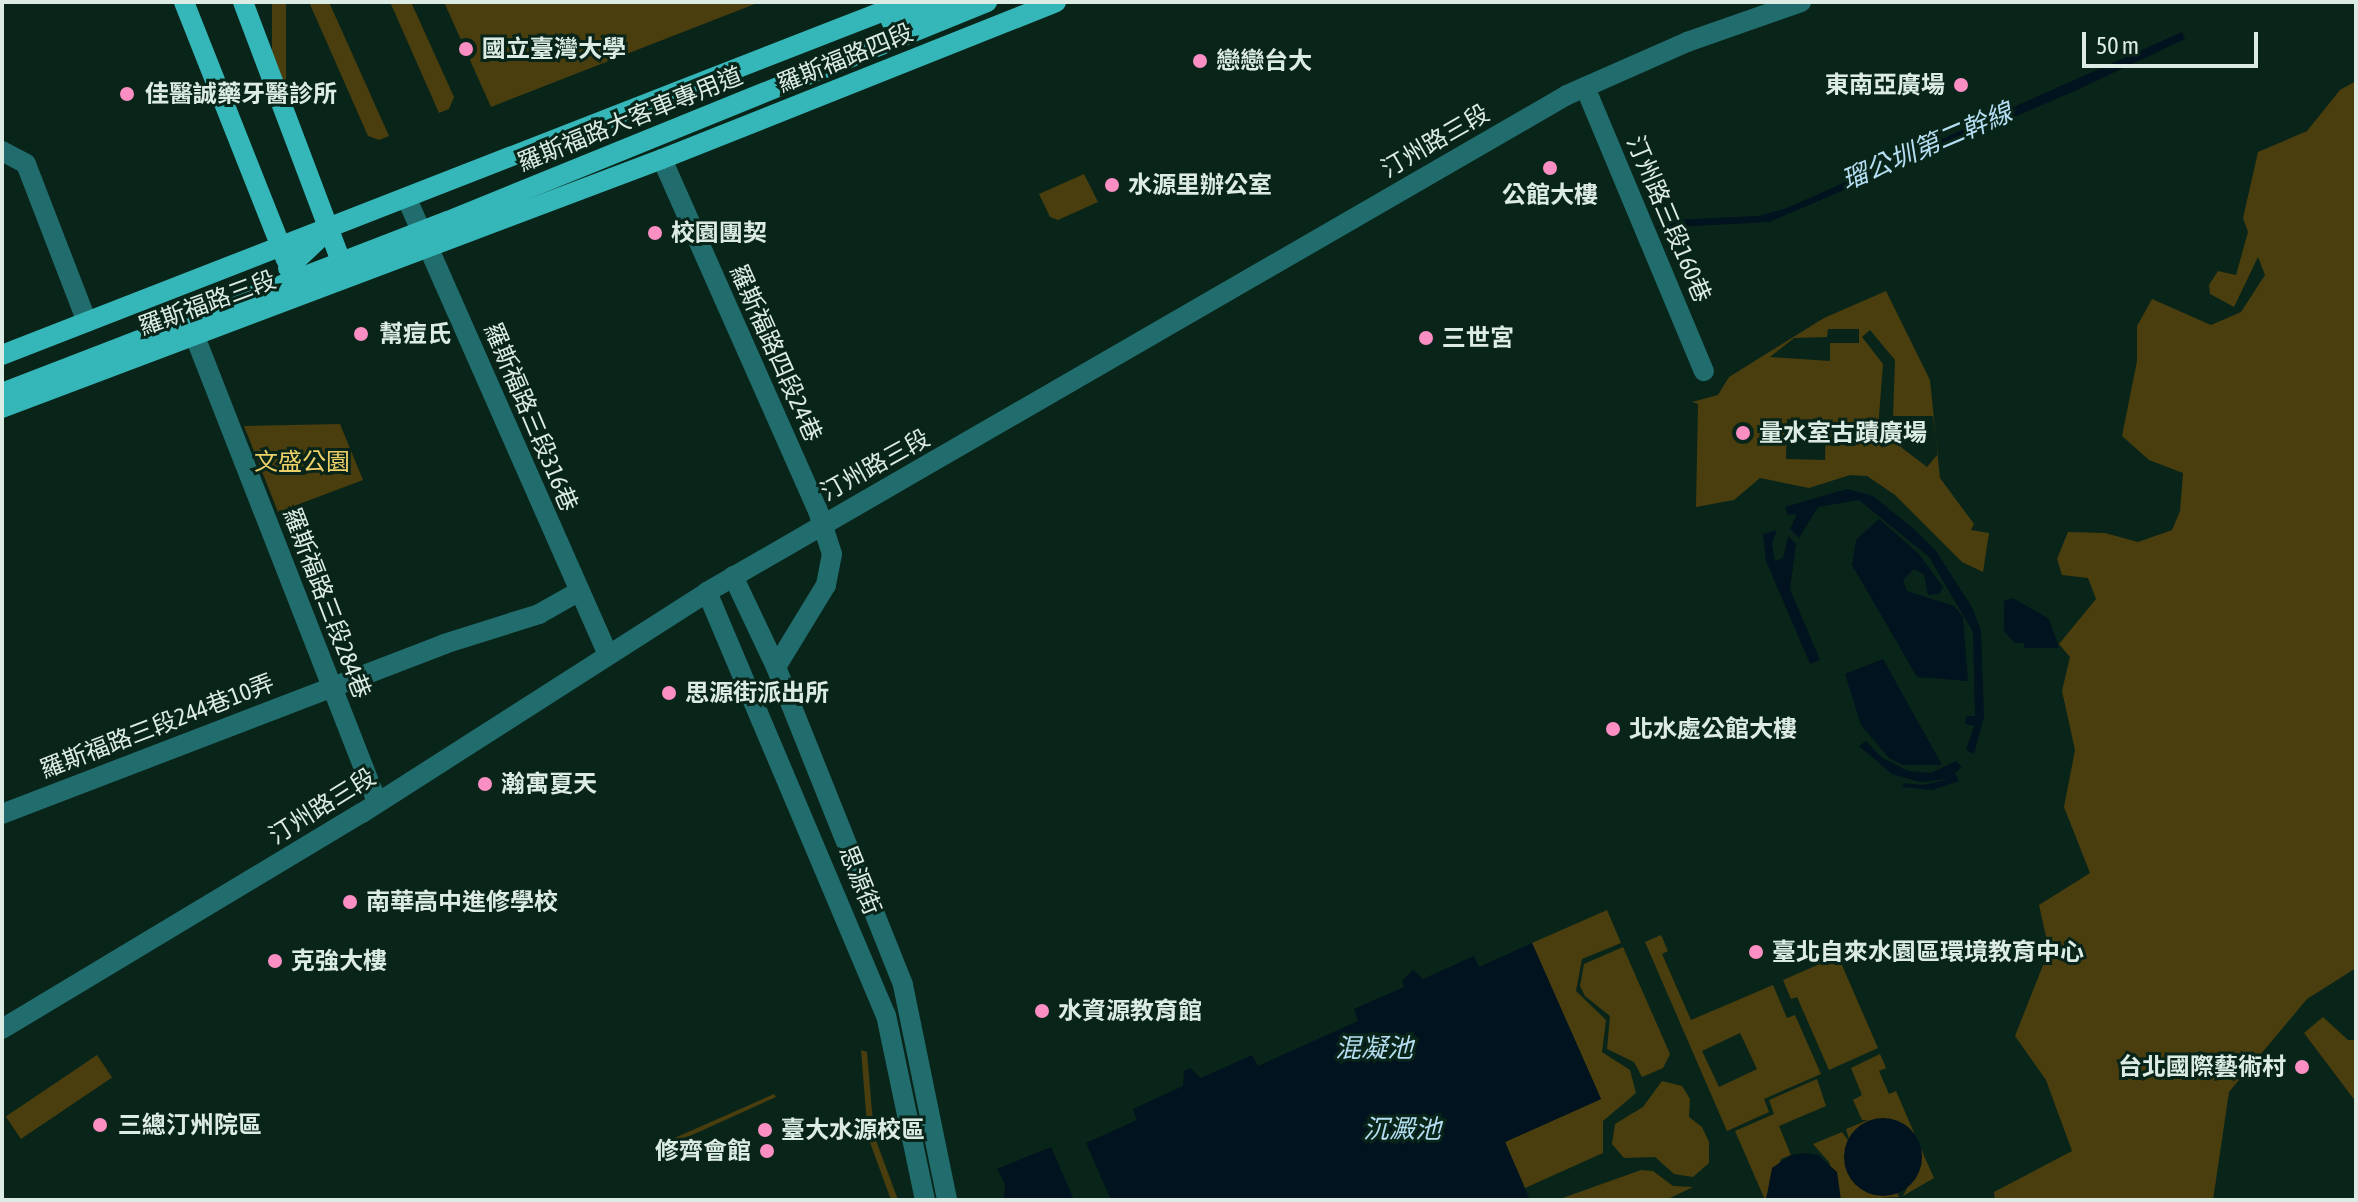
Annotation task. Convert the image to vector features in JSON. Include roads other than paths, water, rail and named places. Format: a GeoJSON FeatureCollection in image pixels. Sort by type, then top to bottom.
{"type":"FeatureCollection","features":[{"type":"Feature","properties":{"kind":"main road"},"geometry":{"type":"LineString","coordinates":[[184,2],[290,273]]}},
{"type":"Feature","properties":{"kind":"main road"},"geometry":{"type":"LineString","coordinates":[[2,378],[290,273],[325,288],[339,256],[243,2]]}},
{"type":"Feature","properties":{"kind":"main road","name":"羅斯福路四段"},"geometry":{"type":"LineString","coordinates":[[417,221],[907,2]]}},
{"type":"Feature","properties":{"kind":"main road","name":"羅斯福路大客車專用道"},"geometry":{"type":"LineString","coordinates":[[290,273],[339,256],[895,19],[957,2]]}},
{"type":"Feature","properties":{"kind":"main road","name":"羅斯福路大客車專用道"},"geometry":{"type":"LineString","coordinates":[[329,229],[417,221],[987,2]]}},
{"type":"Feature","properties":{"kind":"main road","name":"羅斯福路四段"},"geometry":{"type":"LineString","coordinates":[[417,221],[662,159],[1056,2]]}},
{"type":"Feature","properties":{"kind":"main road","name":"羅斯福路三段"},"geometry":{"type":"LineString","coordinates":[[2,408],[194,334],[325,288],[417,221]]}},
{"type":"Feature","properties":{"kind":"main road"},"geometry":{"type":"LineString","coordinates":[[2,393],[290,273],[329,229]]}},
{"type":"Feature","properties":{"kind":"main road","name":"羅斯福路三段"},"geometry":{"type":"LineString","coordinates":[[2,355],[329,229]]}},
{"type":"Feature","properties":{"kind":"street","name":"汀州路三段"},"geometry":{"type":"LineString","coordinates":[[2,1029],[377,802],[733,576],[1585,87],[1687,42],[1801,2]]}},
{"type":"Feature","properties":{"kind":"street","name":"汀州路三段160巷"},"geometry":{"type":"LineString","coordinates":[[1585,87],[1704,371]]}},
{"type":"Feature","properties":{"kind":"street"},"geometry":{"type":"LineString","coordinates":[[2,151],[26,164],[87,322]]}},
{"type":"Feature","properties":{"kind":"street","name":"羅斯福路四段24巷"},"geometry":{"type":"LineString","coordinates":[[662,159],[822,525]]}},
{"type":"Feature","properties":{"kind":"street","name":"羅斯福路三段316巷"},"geometry":{"type":"LineString","coordinates":[[417,221],[608,655]]}},
{"type":"Feature","properties":{"kind":"street","name":"羅斯福路三段284巷"},"geometry":{"type":"LineString","coordinates":[[194,334],[377,802]]}},
{"type":"Feature","properties":{"kind":"street"},"geometry":{"type":"LineString","coordinates":[[776,667],[826,585],[832,554],[822,525]]}},
{"type":"Feature","properties":{"kind":"street","name":"思源街"},"geometry":{"type":"LineString","coordinates":[[733,576],[776,667],[903,985],[947,1200]]}},
{"type":"Feature","properties":{"kind":"street","name":"羅斯福路三段244巷10弄"},"geometry":{"type":"LineString","coordinates":[[2,814],[332,687],[539,614],[578,592]]}},
{"type":"Feature","properties":{"kind":"street","name":"思源街"},"geometry":{"type":"LineString","coordinates":[[707,592],[886,1015],[925,1200]]}},
{"type":"Feature","properties":{"kind":"water","name":"瑠公圳第二幹線"},"geometry":{"type":"Polygon","coordinates":[[[2182,32],[2185,39],[2077,90],[1769,222],[1656,228],[1669,220],[1759,216],[1787,208],[2182,32]]]}},
{"type":"Feature","properties":{"kind":"water"},"geometry":{"type":"Polygon","coordinates":[[[1847,489],[1873,496],[1915,530],[1936,551],[1973,609],[1981,631],[1984,717],[1974,754],[1966,750],[1974,726],[1965,724],[1966,716],[1975,716],[1973,632],[1929,557],[1859,500],[1818,507],[1799,538],[1790,529],[1797,514],[1788,515],[1785,507],[1847,489]]]}},
{"type":"Feature","properties":{"kind":"water"},"geometry":{"type":"Polygon","coordinates":[[[1879,519],[1919,554],[1943,587],[1939,594],[1928,595],[1924,574],[1914,569],[1903,580],[1907,591],[1954,606],[1963,617],[1968,681],[1917,677],[1852,565],[1856,540],[1879,519]]]}},
{"type":"Feature","properties":{"kind":"water"},"geometry":{"type":"Polygon","coordinates":[[[1777,530],[1772,544],[1775,561],[1783,558],[1788,536],[1796,544],[1790,589],[1820,660],[1810,664],[1766,561],[1763,534],[1777,530]]]}},
{"type":"Feature","properties":{"kind":"water"},"geometry":{"type":"Polygon","coordinates":[[[2013,598],[2049,619],[2059,648],[2024,648],[2024,643],[2015,643],[2004,631],[2004,601],[2013,598]]]}},
{"type":"Feature","properties":{"kind":"water"},"geometry":{"type":"Polygon","coordinates":[[[1883,659],[1942,765],[1903,765],[1889,758],[1861,725],[1845,674],[1883,659]]]}},
{"type":"Feature","properties":{"kind":"water"},"geometry":{"type":"Polygon","coordinates":[[[1866,741],[1881,757],[1908,771],[1931,773],[1956,761],[1962,767],[1955,773],[1959,781],[1932,790],[1902,787],[1904,783],[1923,785],[1950,779],[1920,782],[1892,774],[1859,746],[1866,741]]]}},
{"type":"Feature","properties":{"kind":"water"},"geometry":{"type":"Polygon","coordinates":[[[1532,943],[1601,1099],[1505,1142],[1530,1200],[1111,1200],[1086,1143],[1137,1120],[1133,1109],[1183,1086],[1184,1071],[1190,1068],[1201,1078],[1252,1055],[1258,1066],[1358,1021],[1354,1009],[1404,987],[1402,981],[1413,970],[1423,979],[1474,956],[1479,967],[1532,943]]]}},
{"type":"Feature","properties":{"kind":"water"},"geometry":{"type":"Polygon","coordinates":[[[1883,1118],[1898,1121],[1910,1130],[1919,1142],[1922,1157],[1919,1172],[1910,1184],[1898,1193],[1883,1196],[1868,1193],[1856,1184],[1847,1172],[1844,1157],[1847,1142],[1856,1130],[1868,1121],[1883,1118]]]}},
{"type":"Feature","properties":{"kind":"water"},"geometry":{"type":"Polygon","coordinates":[[[1051,1147],[1074,1200],[1004,1200],[1005,1184],[997,1169],[1051,1147]]]}},
{"type":"Feature","properties":{"kind":"water"},"geometry":{"type":"Polygon","coordinates":[[[1791,1155],[1818,1155],[1837,1172],[1841,1200],[1766,1200],[1772,1168],[1791,1155]]]}},
{"type":"Feature","properties":{"kind":"place","name":"國立臺灣大學"},"geometry":{"type":"Point","coordinates":[466,49]}},
{"type":"Feature","properties":{"kind":"place","name":"戀戀台大"},"geometry":{"type":"Point","coordinates":[1200,61]}},
{"type":"Feature","properties":{"kind":"place","name":"東南亞廣場"},"geometry":{"type":"Point","coordinates":[1961,85]}},
{"type":"Feature","properties":{"kind":"place","name":"佳醫誠藥牙醫診所"},"geometry":{"type":"Point","coordinates":[127,94]}},
{"type":"Feature","properties":{"kind":"place","name":"公館大樓"},"geometry":{"type":"Point","coordinates":[1550,168]}},
{"type":"Feature","properties":{"kind":"place","name":"水源里辦公室"},"geometry":{"type":"Point","coordinates":[1112,185]}},
{"type":"Feature","properties":{"kind":"place","name":"校園團契"},"geometry":{"type":"Point","coordinates":[655,233]}},
{"type":"Feature","properties":{"kind":"place","name":"幫痘氏"},"geometry":{"type":"Point","coordinates":[361,334]}},
{"type":"Feature","properties":{"kind":"place","name":"三世宮"},"geometry":{"type":"Point","coordinates":[1426,338]}},
{"type":"Feature","properties":{"kind":"place","name":"量水室古蹟廣場"},"geometry":{"type":"Point","coordinates":[1743,433]}},
{"type":"Feature","properties":{"kind":"place","name":"思源街派出所"},"geometry":{"type":"Point","coordinates":[669,693]}},
{"type":"Feature","properties":{"kind":"place","name":"北水處公館大樓"},"geometry":{"type":"Point","coordinates":[1613,729]}},
{"type":"Feature","properties":{"kind":"place","name":"瀚寓夏天"},"geometry":{"type":"Point","coordinates":[485,784]}},
{"type":"Feature","properties":{"kind":"place","name":"南華高中進修學校"},"geometry":{"type":"Point","coordinates":[350,902]}},
{"type":"Feature","properties":{"kind":"place","name":"臺北自來水園區環境教育中心"},"geometry":{"type":"Point","coordinates":[1756,952]}},
{"type":"Feature","properties":{"kind":"place","name":"克強大樓"},"geometry":{"type":"Point","coordinates":[275,961]}},
{"type":"Feature","properties":{"kind":"place","name":"水資源教育館"},"geometry":{"type":"Point","coordinates":[1042,1011]}},
{"type":"Feature","properties":{"kind":"place","name":"台北國際藝術村"},"geometry":{"type":"Point","coordinates":[2302,1067]}},
{"type":"Feature","properties":{"kind":"place","name":"三總汀州院區"},"geometry":{"type":"Point","coordinates":[100,1125]}},
{"type":"Feature","properties":{"kind":"place","name":"臺大水源校區"},"geometry":{"type":"Point","coordinates":[765,1130]}},
{"type":"Feature","properties":{"kind":"place","name":"修齊會館"},"geometry":{"type":"Point","coordinates":[767,1151]}},
{"type":"Feature","properties":{"kind":"park label","name":"文盛公園"},"geometry":{"type":"Point","coordinates":[302,462]}},
{"type":"Feature","properties":{"kind":"water label","name":"混凝池"},"geometry":{"type":"Point","coordinates":[1374,1049]}},
{"type":"Feature","properties":{"kind":"water label","name":"沉澱池"},"geometry":{"type":"Point","coordinates":[1402,1130]}}]}
